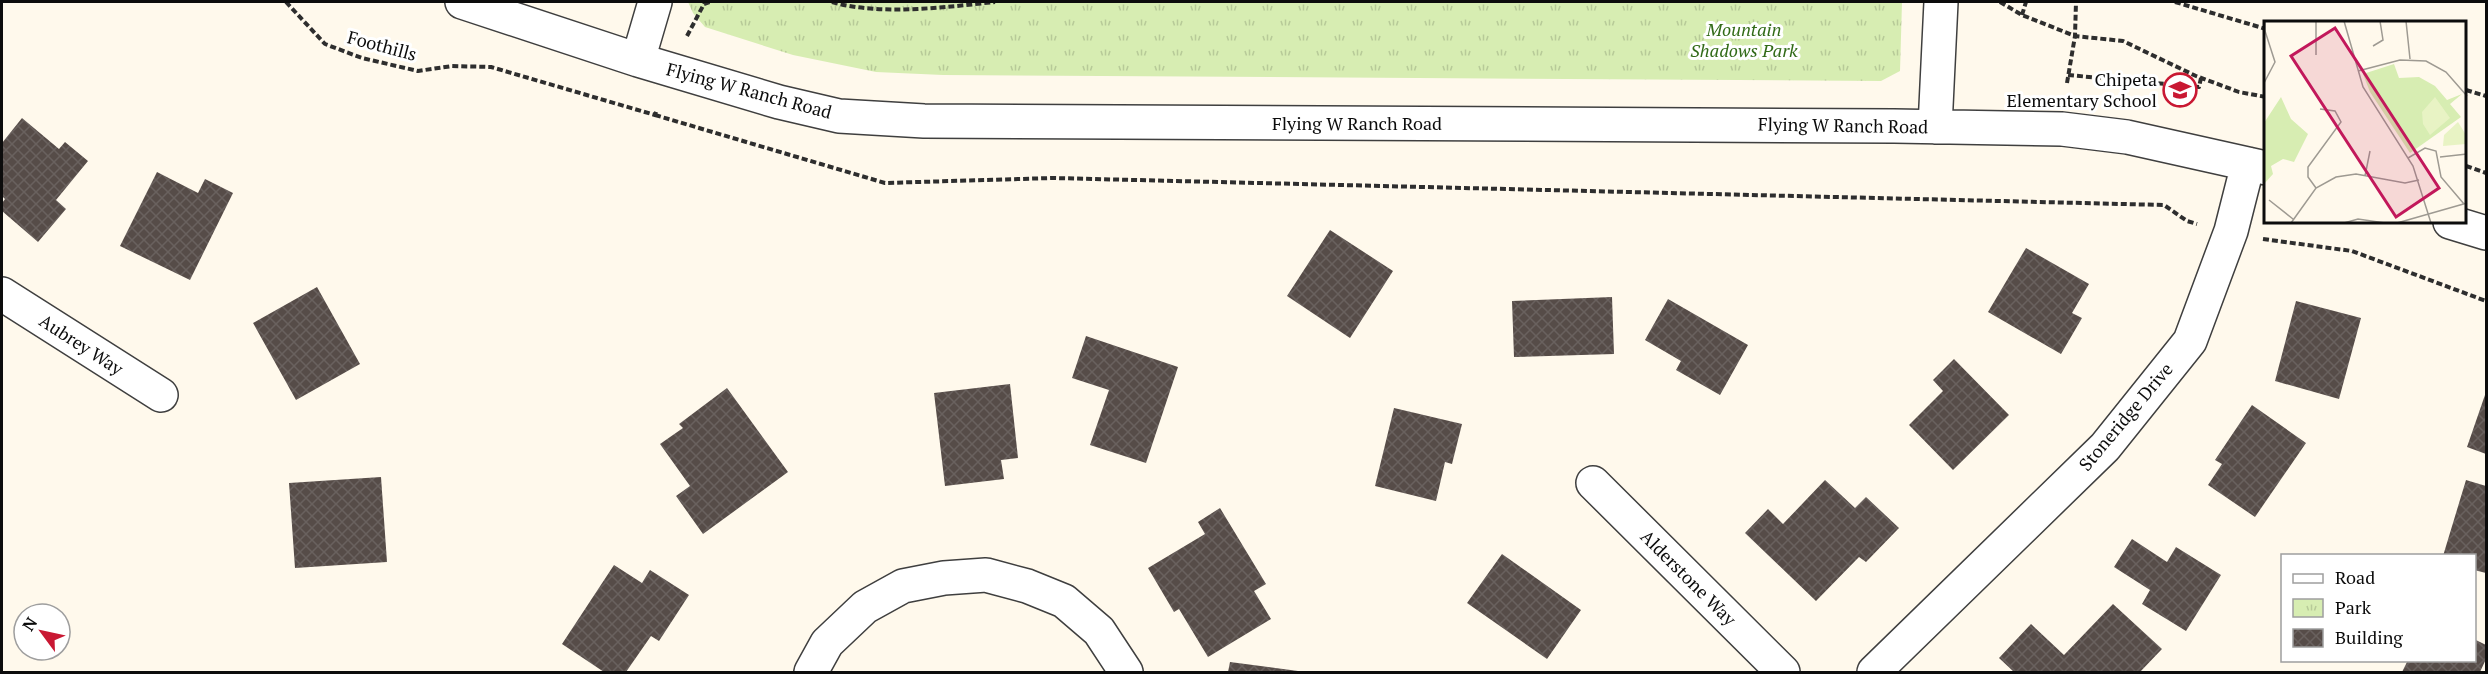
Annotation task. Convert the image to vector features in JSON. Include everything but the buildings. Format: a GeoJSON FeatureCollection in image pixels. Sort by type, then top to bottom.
{"type":"FeatureCollection","features":[{"type":"Feature","properties":{"kind":"street","name":"Flying W Ranch Road"},"geometry":{"type":"LineString","coordinates":[[462,2],[638,60],[779,102],[839,116],[924,121],[2062,129],[2127,137],[2257,166]]}},
{"type":"Feature","properties":{"kind":"street"},"geometry":{"type":"LineString","coordinates":[[638,60],[655,2]]}},
{"type":"Feature","properties":{"kind":"street"},"geometry":{"type":"LineString","coordinates":[[1935,127],[1941,2]]}},
{"type":"Feature","properties":{"kind":"street","name":"Stoneridge Drive"},"geometry":{"type":"LineString","coordinates":[[1874,672],[2105,447],[2190,340],[2257,166]]}},
{"type":"Feature","properties":{"kind":"street"},"geometry":{"type":"LineString","coordinates":[[2457,224],[2487,233]]}},
{"type":"Feature","properties":{"kind":"street","name":"Aubrey Way"},"geometry":{"type":"LineString","coordinates":[[2,294],[161,395]]}},
{"type":"Feature","properties":{"kind":"street","name":"Alderstone Way"},"geometry":{"type":"LineString","coordinates":[[1593,483],[1783,672]]}},
{"type":"Feature","properties":{"kind":"street"},"geometry":{"type":"LineString","coordinates":[[811,672],[827,643],[865,607],[903,586],[944,578],[986,575],[1027,586],[1064,602],[1099,631],[1126,672]]}},
{"type":"Feature","properties":{"kind":"path","name":"Foothills"},"geometry":{"type":"LineString","coordinates":[[286,2],[325,44],[362,58],[418,71],[452,66],[491,67],[885,183],[1053,178],[2164,205],[2187,221],[2267,240],[2352,251],[2487,301]]}},
{"type":"Feature","properties":{"kind":"path"},"geometry":{"type":"LineString","coordinates":[[687,36],[704,4],[710,2]]}},
{"type":"Feature","properties":{"kind":"path"},"geometry":{"type":"LineString","coordinates":[[832,2],[887,8],[942,8],[995,2]]}},
{"type":"Feature","properties":{"kind":"path"},"geometry":{"type":"LineString","coordinates":[[2000,2],[2022,15],[2075,36],[2123,41],[2201,78],[2239,92],[2264,97]]}},
{"type":"Feature","properties":{"kind":"path"},"geometry":{"type":"LineString","coordinates":[[2022,15],[2026,2]]}},
{"type":"Feature","properties":{"kind":"path"},"geometry":{"type":"LineString","coordinates":[[2067,83],[2075,36],[2076,2]]}},
{"type":"Feature","properties":{"kind":"path"},"geometry":{"type":"LineString","coordinates":[[2175,2],[2264,28]]}},
{"type":"Feature","properties":{"kind":"path"},"geometry":{"type":"LineString","coordinates":[[2068,75],[2199,87],[2201,78]]}},
{"type":"Feature","properties":{"kind":"path"},"geometry":{"type":"LineString","coordinates":[[2467,90],[2487,96]]}},
{"type":"Feature","properties":{"kind":"path"},"geometry":{"type":"LineString","coordinates":[[656,115],[657,110]]}},
{"type":"Feature","properties":{"kind":"path"},"geometry":{"type":"LineString","coordinates":[[2467,166],[2487,173]]}},
{"type":"Feature","properties":{"kind":"green space","name":"Mountain Shadows Park"},"geometry":{"type":"Polygon","coordinates":[[[688,2],[1902,2],[1900,71],[1881,81],[943,75],[876,72],[793,55],[705,27],[693,13],[688,2]]]}},
{"type":"Feature","properties":{"kind":"place","name":"Chipeta Elementary School"},"geometry":{"type":"Point","coordinates":[2180,90]}}]}
